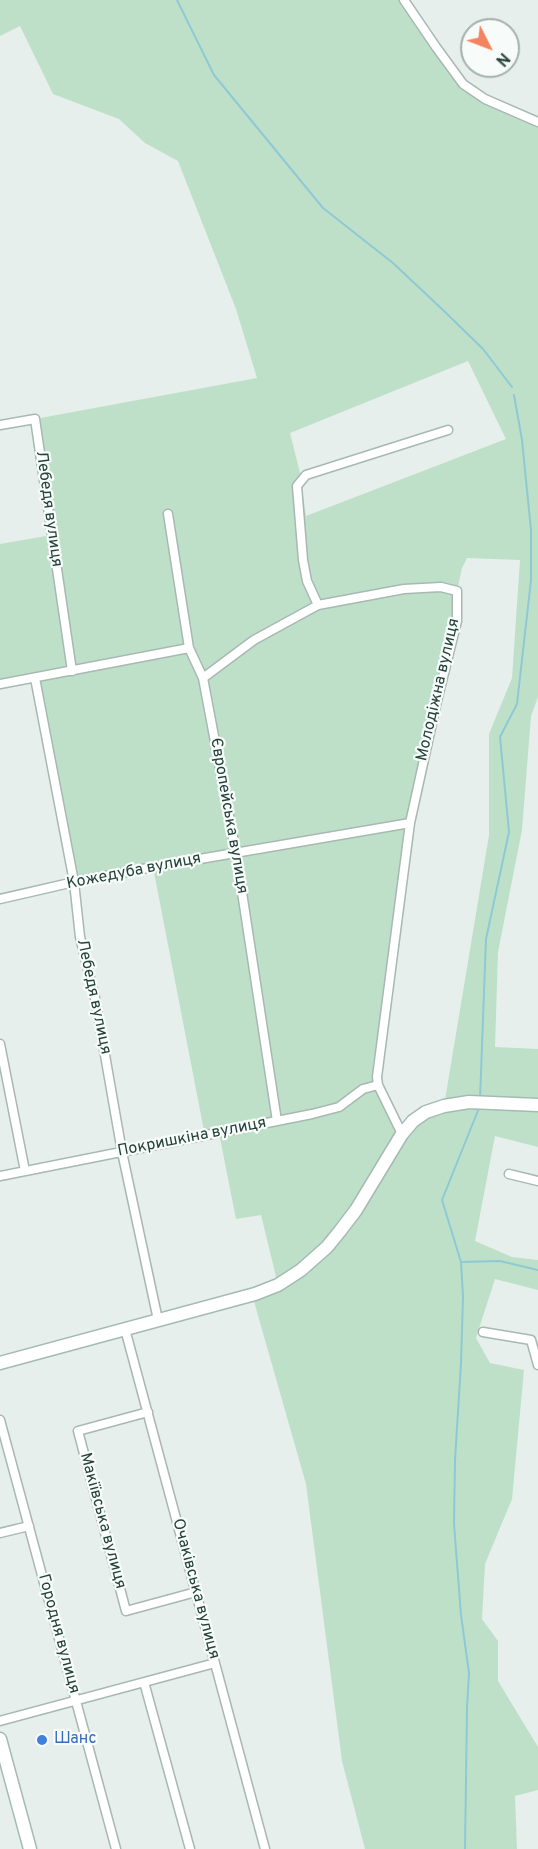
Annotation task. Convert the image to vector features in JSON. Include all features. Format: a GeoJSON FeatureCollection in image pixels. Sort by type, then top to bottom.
{"type":"FeatureCollection","features":[{"type":"Feature","properties":{"kind":"street"},"geometry":{"type":"LineString","coordinates":[[405,0],[463,84],[485,99],[538,122]]}},
{"type":"Feature","properties":{"kind":"street","name":"Лебедя вулиця"},"geometry":{"type":"LineString","coordinates":[[0,425],[35,419],[72,670]]}},
{"type":"Feature","properties":{"kind":"street"},"geometry":{"type":"LineString","coordinates":[[203,678],[254,640],[318,605],[307,581],[303,560],[297,486],[306,475],[448,430]]}},
{"type":"Feature","properties":{"kind":"street","name":"Європейська вулиця"},"geometry":{"type":"LineString","coordinates":[[168,514],[189,648],[203,678],[236,853],[277,1121]]}},
{"type":"Feature","properties":{"kind":"street","name":"Молодіжна вулиця"},"geometry":{"type":"LineString","coordinates":[[318,605],[404,589],[441,587],[457,591],[457,621],[410,823],[377,1077],[378,1085],[402,1134]]}},
{"type":"Feature","properties":{"kind":"street"},"geometry":{"type":"LineString","coordinates":[[0,684],[189,648]]}},
{"type":"Feature","properties":{"kind":"street","name":"Лебедя вулиця"},"geometry":{"type":"LineString","coordinates":[[35,678],[74,882],[80,937],[95,998],[122,1152],[157,1318]]}},
{"type":"Feature","properties":{"kind":"street","name":"Кожедуба вулиця"},"geometry":{"type":"LineString","coordinates":[[0,899],[74,882],[410,823]]}},
{"type":"Feature","properties":{"kind":"street"},"geometry":{"type":"LineString","coordinates":[[0,1044],[25,1171]]}},
{"type":"Feature","properties":{"kind":"street","name":"Покришкіна вулиця"},"geometry":{"type":"LineString","coordinates":[[0,1176],[339,1107],[363,1089],[378,1085]]}},
{"type":"Feature","properties":{"kind":"street"},"geometry":{"type":"LineString","coordinates":[[0,1363],[157,1318],[255,1294],[278,1285],[301,1270],[327,1247],[356,1210],[402,1134],[413,1121],[426,1112],[469,1102],[538,1106]]}},
{"type":"Feature","properties":{"kind":"street"},"geometry":{"type":"LineString","coordinates":[[508,1174],[538,1181]]}},
{"type":"Feature","properties":{"kind":"street","name":"Очаківська вулиця"},"geometry":{"type":"LineString","coordinates":[[125,1329],[265,1849]]}},
{"type":"Feature","properties":{"kind":"street"},"geometry":{"type":"LineString","coordinates":[[483,1332],[531,1340],[538,1365]]}},
{"type":"Feature","properties":{"kind":"street","name":"Макіївська вулиця"},"geometry":{"type":"LineString","coordinates":[[148,1412],[78,1431],[84,1454],[126,1611],[196,1592]]}},
{"type":"Feature","properties":{"kind":"street","name":"Городня вулиця"},"geometry":{"type":"LineString","coordinates":[[0,1420],[116,1849]]}},
{"type":"Feature","properties":{"kind":"street"},"geometry":{"type":"LineString","coordinates":[[0,1533],[29,1526]]}},
{"type":"Feature","properties":{"kind":"street"},"geometry":{"type":"LineString","coordinates":[[0,1721],[215,1663]]}},
{"type":"Feature","properties":{"kind":"street"},"geometry":{"type":"LineString","coordinates":[[144,1682],[190,1849]]}},
{"type":"Feature","properties":{"kind":"street"},"geometry":{"type":"LineString","coordinates":[[0,1739],[30,1849]]}},
{"type":"Feature","properties":{"kind":"green space"},"geometry":{"type":"Polygon","coordinates":[[[0,0],[404,0],[463,84],[538,122],[538,697],[531,716],[522,830],[498,952],[495,1047],[538,1049],[538,1147],[495,1136],[475,1241],[512,1257],[538,1260],[538,1290],[495,1279],[476,1338],[490,1363],[524,1370],[512,1499],[485,1564],[482,1619],[498,1641],[498,1681],[538,1747],[538,1790],[515,1796],[517,1849],[365,1849],[342,1761],[306,1484],[253,1298],[278,1285],[261,1215],[236,1219],[219,1133],[205,1136],[153,867],[74,882],[35,678],[0,684],[0,544],[52,535],[35,419],[257,378],[236,309],[178,161],[145,143],[119,119],[53,94],[20,26],[0,36],[0,0]],[[468,361],[290,433],[300,473],[306,516],[506,439],[468,361]],[[467,558],[462,568],[457,591],[457,621],[410,823],[377,1077],[402,1134],[444,1106],[489,835],[489,734],[512,678],[520,560],[467,558]]]}},
{"type":"Feature","properties":{"kind":"waterway"},"geometry":{"type":"LineString","coordinates":[[177,0],[214,75],[323,208],[393,263],[444,311],[483,349],[512,387]]}},
{"type":"Feature","properties":{"kind":"waterway"},"geometry":{"type":"LineString","coordinates":[[480,1099],[486,939],[509,832],[500,737],[517,704],[531,580],[531,530],[522,440],[514,395]]}},
{"type":"Feature","properties":{"kind":"waterway"},"geometry":{"type":"LineString","coordinates":[[465,1849],[469,1673],[461,1615],[454,1524],[463,1296],[461,1262],[442,1200],[479,1108]]}},
{"type":"Feature","properties":{"kind":"waterway"},"geometry":{"type":"LineString","coordinates":[[461,1262],[500,1261],[538,1270]]}},
{"type":"Feature","properties":{"kind":"place","name":"Шанс"},"geometry":{"type":"Point","coordinates":[42,1740]}}]}
